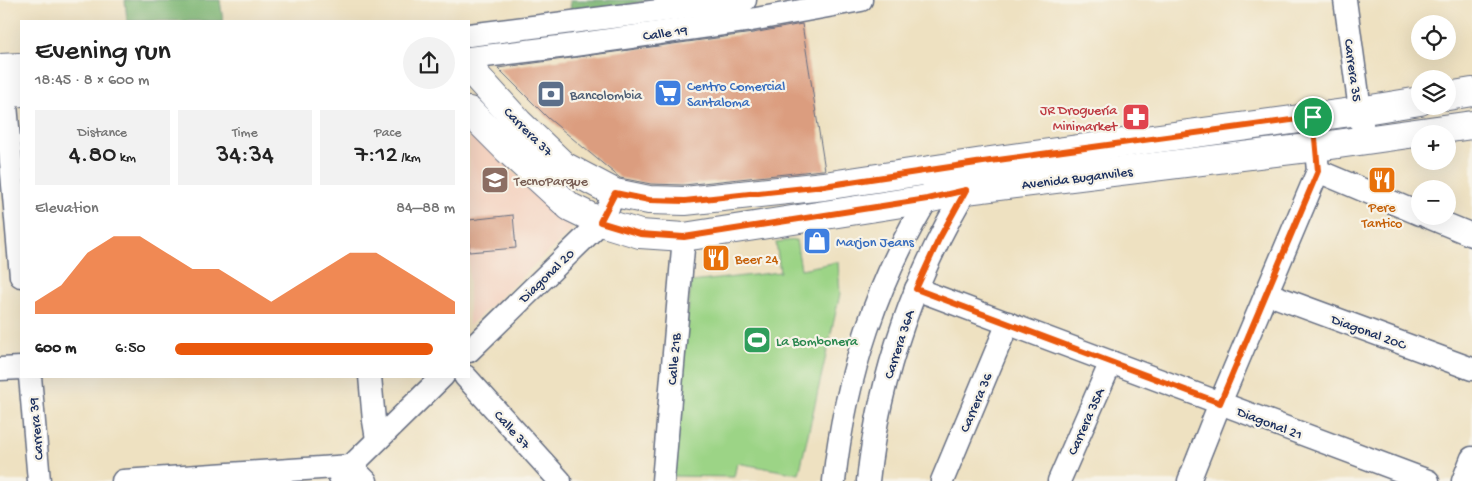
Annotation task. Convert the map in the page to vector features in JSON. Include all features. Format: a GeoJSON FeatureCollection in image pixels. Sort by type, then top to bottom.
{"type":"FeatureCollection","features":[{"type":"Feature","properties":{"kind":"main road"},"geometry":{"type":"LineString","coordinates":[[7,87],[20,68]]}},
{"type":"Feature","properties":{"kind":"main road","name":"Carrera 37"},"geometry":{"type":"LineString","coordinates":[[470,69],[518,122],[564,166],[615,193],[649,200],[685,201]]}},
{"type":"Feature","properties":{"kind":"main road"},"geometry":{"type":"LineString","coordinates":[[1456,95],[1472,92]]}},
{"type":"Feature","properties":{"kind":"main road","name":"Avenida Buganviles"},"geometry":{"type":"LineString","coordinates":[[685,201],[824,186],[1411,102]]}},
{"type":"Feature","properties":{"kind":"main road","name":"Carrera 37"},"geometry":{"type":"LineString","coordinates":[[470,113],[570,207],[600,222],[640,234],[684,237]]}},
{"type":"Feature","properties":{"kind":"main road","name":"Avenida Buganviles"},"geometry":{"type":"LineString","coordinates":[[684,237],[927,199],[966,190],[1317,159],[1364,139],[1472,125]]}},
{"type":"Feature","properties":{"kind":"street","name":"Calle 19"},"geometry":{"type":"LineString","coordinates":[[470,35],[745,0]]}},
{"type":"Feature","properties":{"kind":"street","name":"Calle 19"},"geometry":{"type":"LineString","coordinates":[[470,58],[751,20],[861,0]]}},
{"type":"Feature","properties":{"kind":"street","name":"Carrera 35"},"geometry":{"type":"LineString","coordinates":[[1345,0],[1364,139]]}},
{"type":"Feature","properties":{"kind":"street"},"geometry":{"type":"LineString","coordinates":[[7,87],[13,241],[20,272]]}},
{"type":"Feature","properties":{"kind":"street"},"geometry":{"type":"LineString","coordinates":[[1189,481],[1266,293],[1317,159],[1313,117]]}},
{"type":"Feature","properties":{"kind":"street"},"geometry":{"type":"LineString","coordinates":[[1317,159],[1411,209]]}},
{"type":"Feature","properties":{"kind":"street","name":"Carrera 36A"},"geometry":{"type":"LineString","coordinates":[[868,481],[871,446],[890,366],[916,289],[939,239],[983,162]]}},
{"type":"Feature","properties":{"kind":"street"},"geometry":{"type":"LineString","coordinates":[[834,481],[843,420],[856,362],[875,306],[898,251],[946,168]]}},
{"type":"Feature","properties":{"kind":"street","name":"Diagonal 20"},"geometry":{"type":"LineString","coordinates":[[470,350],[600,222],[615,193]]}},
{"type":"Feature","properties":{"kind":"street"},"geometry":{"type":"LineString","coordinates":[[1448,225],[1472,235]]}},
{"type":"Feature","properties":{"kind":"street","name":"Calle 21B"},"geometry":{"type":"LineString","coordinates":[[663,481],[684,237]]}},
{"type":"Feature","properties":{"kind":"street","name":"Diagonal 21"},"geometry":{"type":"LineString","coordinates":[[916,289],[1428,481]]}},
{"type":"Feature","properties":{"kind":"street","name":"Diagonal 20C"},"geometry":{"type":"LineString","coordinates":[[1266,293],[1472,369]]}},
{"type":"Feature","properties":{"kind":"street","name":"Carrera 36"},"geometry":{"type":"LineString","coordinates":[[942,481],[1008,323]]}},
{"type":"Feature","properties":{"kind":"street","name":"Carrera 35A"},"geometry":{"type":"LineString","coordinates":[[1059,481],[1111,362]]}},
{"type":"Feature","properties":{"kind":"street"},"geometry":{"type":"LineString","coordinates":[[0,369],[20,368]]}},
{"type":"Feature","properties":{"kind":"street","name":"Carrera 39"},"geometry":{"type":"LineString","coordinates":[[30,378],[40,481]]}},
{"type":"Feature","properties":{"kind":"street"},"geometry":{"type":"LineString","coordinates":[[370,378],[377,439]]}},
{"type":"Feature","properties":{"kind":"street"},"geometry":{"type":"LineString","coordinates":[[123,481],[351,476],[377,439],[440,378]]}},
{"type":"Feature","properties":{"kind":"street","name":"Calle 37"},"geometry":{"type":"LineString","coordinates":[[467,378],[560,481]]}},
{"type":"Feature","properties":{"kind":"street"},"geometry":{"type":"LineString","coordinates":[[1463,481],[1472,458]]}},
{"type":"Feature","properties":{"kind":"shaded area","name":"TecnoParque"},"geometry":{"type":"Polygon","coordinates":[[[470,131],[573,229],[470,325],[470,131]]]}},
{"type":"Feature","properties":{"kind":"green space"},"geometry":{"type":"Polygon","coordinates":[[[125,0],[220,0],[223,20],[127,20],[125,0]]]}},
{"type":"Feature","properties":{"kind":"green space"},"geometry":{"type":"Polygon","coordinates":[[[570,0],[652,0],[571,16],[570,0]]]}},
{"type":"Feature","properties":{"kind":"green space","name":"La Bombonera"},"geometry":{"type":"Polygon","coordinates":[[[796,240],[801,269],[838,262],[840,294],[799,474],[737,463],[734,477],[672,476],[691,282],[780,272],[776,242],[796,240]]]}},
{"type":"Feature","properties":{"kind":"building","name":"Centro Comercial Santaloma"},"geometry":{"type":"Polygon","coordinates":[[[802,24],[825,170],[684,185],[651,184],[620,178],[548,118],[498,68],[753,33],[802,24]]]}},
{"type":"Feature","properties":{"kind":"building"},"geometry":{"type":"Polygon","coordinates":[[[513,215],[516,248],[470,252],[470,220],[513,215]]]}},
{"type":"Feature","properties":{"kind":"place","name":"Centro Comercial Santaloma"},"geometry":{"type":"Point","coordinates":[668,93]}},
{"type":"Feature","properties":{"kind":"place","name":"Bancolombia"},"geometry":{"type":"Point","coordinates":[551,94]}},
{"type":"Feature","properties":{"kind":"place","name":"JR Droguería Minimarket"},"geometry":{"type":"Point","coordinates":[1136,117]}},
{"type":"Feature","properties":{"kind":"place","name":"TecnoParque"},"geometry":{"type":"Point","coordinates":[495,180]}},
{"type":"Feature","properties":{"kind":"place","name":"Pere Tantico"},"geometry":{"type":"Point","coordinates":[1382,180]}},
{"type":"Feature","properties":{"kind":"place","name":"Marjon Jeans"},"geometry":{"type":"Point","coordinates":[817,241]}},
{"type":"Feature","properties":{"kind":"place","name":"Beer 24"},"geometry":{"type":"Point","coordinates":[716,258]}},
{"type":"Feature","properties":{"kind":"place","name":"La Bombonera"},"geometry":{"type":"Point","coordinates":[757,340]}},
{"type":"Feature","properties":{"kind":"route"},"geometry":{"type":"LineString","coordinates":[[1313,117],[1318,171],[1220,403],[916,289],[939,239],[966,190],[927,199],[684,237],[640,234],[600,222],[615,193],[649,200],[685,201],[824,186],[983,162],[1313,117]]}}]}
